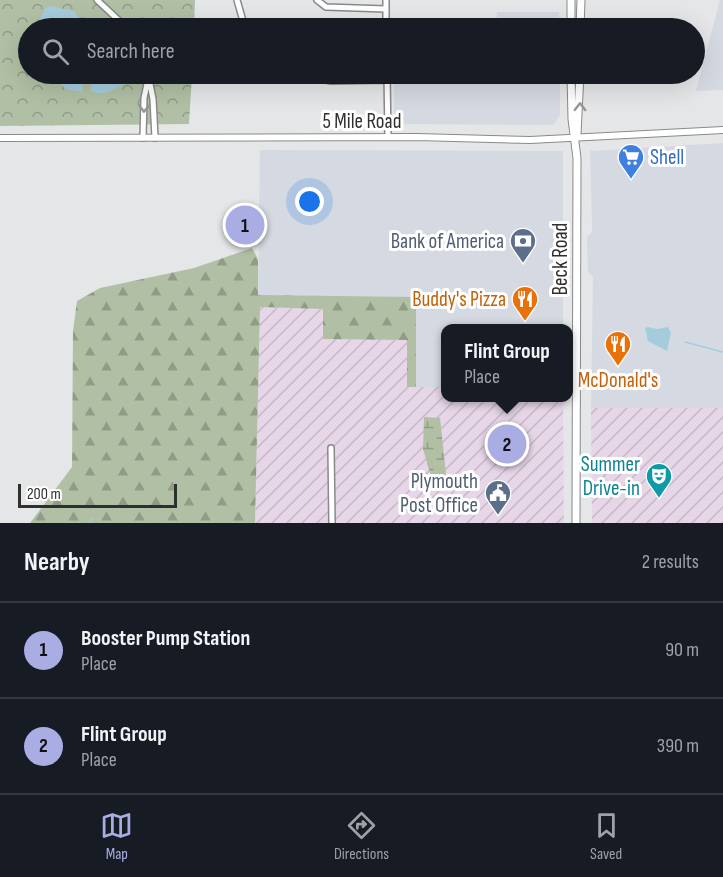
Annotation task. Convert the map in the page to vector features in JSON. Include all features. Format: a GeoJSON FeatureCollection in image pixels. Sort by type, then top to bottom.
{"type":"FeatureCollection","features":[{"type":"Feature","properties":{"kind":"main road"},"geometry":{"type":"LineString","coordinates":[[571,0],[571,18]]}},
{"type":"Feature","properties":{"kind":"main road"},"geometry":{"type":"LineString","coordinates":[[580,18],[581,0]]}},
{"type":"Feature","properties":{"kind":"main road","name":"Beck Road"},"geometry":{"type":"LineString","coordinates":[[571,84],[572,119],[576,140]]}},
{"type":"Feature","properties":{"kind":"main road","name":"Beck Road"},"geometry":{"type":"LineString","coordinates":[[576,523],[576,140],[580,84]]}},
{"type":"Feature","properties":{"kind":"street"},"geometry":{"type":"LineString","coordinates":[[97,0],[116,18]]}},
{"type":"Feature","properties":{"kind":"street"},"geometry":{"type":"LineString","coordinates":[[237,0],[242,18]]}},
{"type":"Feature","properties":{"kind":"street"},"geometry":{"type":"LineString","coordinates":[[317,0],[326,7],[386,9]]}},
{"type":"Feature","properties":{"kind":"street"},"geometry":{"type":"LineString","coordinates":[[386,0],[386,18]]}},
{"type":"Feature","properties":{"kind":"street"},"geometry":{"type":"LineString","coordinates":[[143,138],[147,84]]}},
{"type":"Feature","properties":{"kind":"street"},"geometry":{"type":"LineString","coordinates":[[150,84],[155,138]]}},
{"type":"Feature","properties":{"kind":"street"},"geometry":{"type":"LineString","coordinates":[[388,84],[388,137]]}},
{"type":"Feature","properties":{"kind":"street","name":"5 Mile Road"},"geometry":{"type":"LineString","coordinates":[[0,138],[388,137],[576,140],[723,130]]}},
{"type":"Feature","properties":{"kind":"street"},"geometry":{"type":"LineString","coordinates":[[331,448],[332,523]]}},
{"type":"Feature","properties":{"kind":"shaded area"},"geometry":{"type":"Polygon","coordinates":[[[720,0],[723,0],[723,90],[696,91],[698,84],[705,84],[705,57],[720,0]]]}},
{"type":"Feature","properties":{"kind":"shaded area"},"geometry":{"type":"Polygon","coordinates":[[[497,12],[559,12],[559,18],[497,18],[497,12]]]}},
{"type":"Feature","properties":{"kind":"shaded area"},"geometry":{"type":"Polygon","coordinates":[[[394,84],[560,84],[560,115],[553,125],[394,124],[394,84]]]}},
{"type":"Feature","properties":{"kind":"shaded area"},"geometry":{"type":"Polygon","coordinates":[[[723,143],[723,408],[591,408],[593,277],[588,272],[587,237],[592,232],[590,151],[723,143]]]}},
{"type":"Feature","properties":{"kind":"shaded area"},"geometry":{"type":"Polygon","coordinates":[[[260,150],[563,151],[563,324],[441,324],[441,387],[407,387],[258,295],[260,150]]]}},
{"type":"Feature","properties":{"kind":"shaded area"},"geometry":{"type":"Polygon","coordinates":[[[260,307],[323,308],[323,339],[407,340],[407,387],[441,387],[441,402],[563,402],[564,523],[255,523],[260,307]]]}},
{"type":"Feature","properties":{"kind":"shaded area"},"geometry":{"type":"Polygon","coordinates":[[[591,408],[723,408],[723,523],[592,523],[591,408]]]}},
{"type":"Feature","properties":{"kind":"green space"},"geometry":{"type":"Polygon","coordinates":[[[0,0],[195,0],[194,18],[18,18],[18,84],[191,84],[189,124],[0,126],[0,0]]]}},
{"type":"Feature","properties":{"kind":"green space"},"geometry":{"type":"Polygon","coordinates":[[[252,248],[258,259],[258,295],[416,297],[416,387],[407,387],[407,340],[323,339],[323,309],[260,307],[255,523],[30,523],[72,467],[73,331],[77,301],[100,288],[194,268],[252,248]]]}},
{"type":"Feature","properties":{"kind":"green space"},"geometry":{"type":"Polygon","coordinates":[[[424,417],[440,418],[447,484],[433,483],[423,449],[424,417]]]}},
{"type":"Feature","properties":{"kind":"water"},"geometry":{"type":"Polygon","coordinates":[[[50,6],[74,11],[79,18],[41,18],[45,9],[50,6]]]}},
{"type":"Feature","properties":{"kind":"water"},"geometry":{"type":"Polygon","coordinates":[[[61,84],[82,84],[82,92],[66,89],[61,84]]]}},
{"type":"Feature","properties":{"kind":"water"},"geometry":{"type":"Polygon","coordinates":[[[91,84],[124,84],[108,92],[91,91],[91,84]]]}},
{"type":"Feature","properties":{"kind":"water"},"geometry":{"type":"Polygon","coordinates":[[[668,327],[671,333],[667,351],[648,341],[645,328],[657,329],[668,327]]]}},
{"type":"Feature","properties":{"kind":"waterway"},"geometry":{"type":"LineString","coordinates":[[685,342],[723,352]]}},
{"type":"Feature","properties":{"kind":"waterway"},"geometry":{"type":"LineString","coordinates":[[89,523],[93,519]]}},
{"type":"Feature","properties":{"kind":"place","name":"Shell"},"geometry":{"type":"Point","coordinates":[631,180]}},
{"type":"Feature","properties":{"kind":"place","name":"Booster Pump Station"},"geometry":{"type":"Point","coordinates":[245,225]}},
{"type":"Feature","properties":{"kind":"place","name":"Bank of America"},"geometry":{"type":"Point","coordinates":[523,264]}},
{"type":"Feature","properties":{"kind":"place","name":"Buddy's Pizza"},"geometry":{"type":"Point","coordinates":[525,322]}},
{"type":"Feature","properties":{"kind":"place","name":"McDonald's"},"geometry":{"type":"Point","coordinates":[618,367]}},
{"type":"Feature","properties":{"kind":"place","name":"Flint Group"},"geometry":{"type":"Point","coordinates":[507,444]}},
{"type":"Feature","properties":{"kind":"place","name":"Summer Drive-in"},"geometry":{"type":"Point","coordinates":[659,499]}},
{"type":"Feature","properties":{"kind":"place","name":"Plymouth Post Office"},"geometry":{"type":"Point","coordinates":[498,516]}}]}
